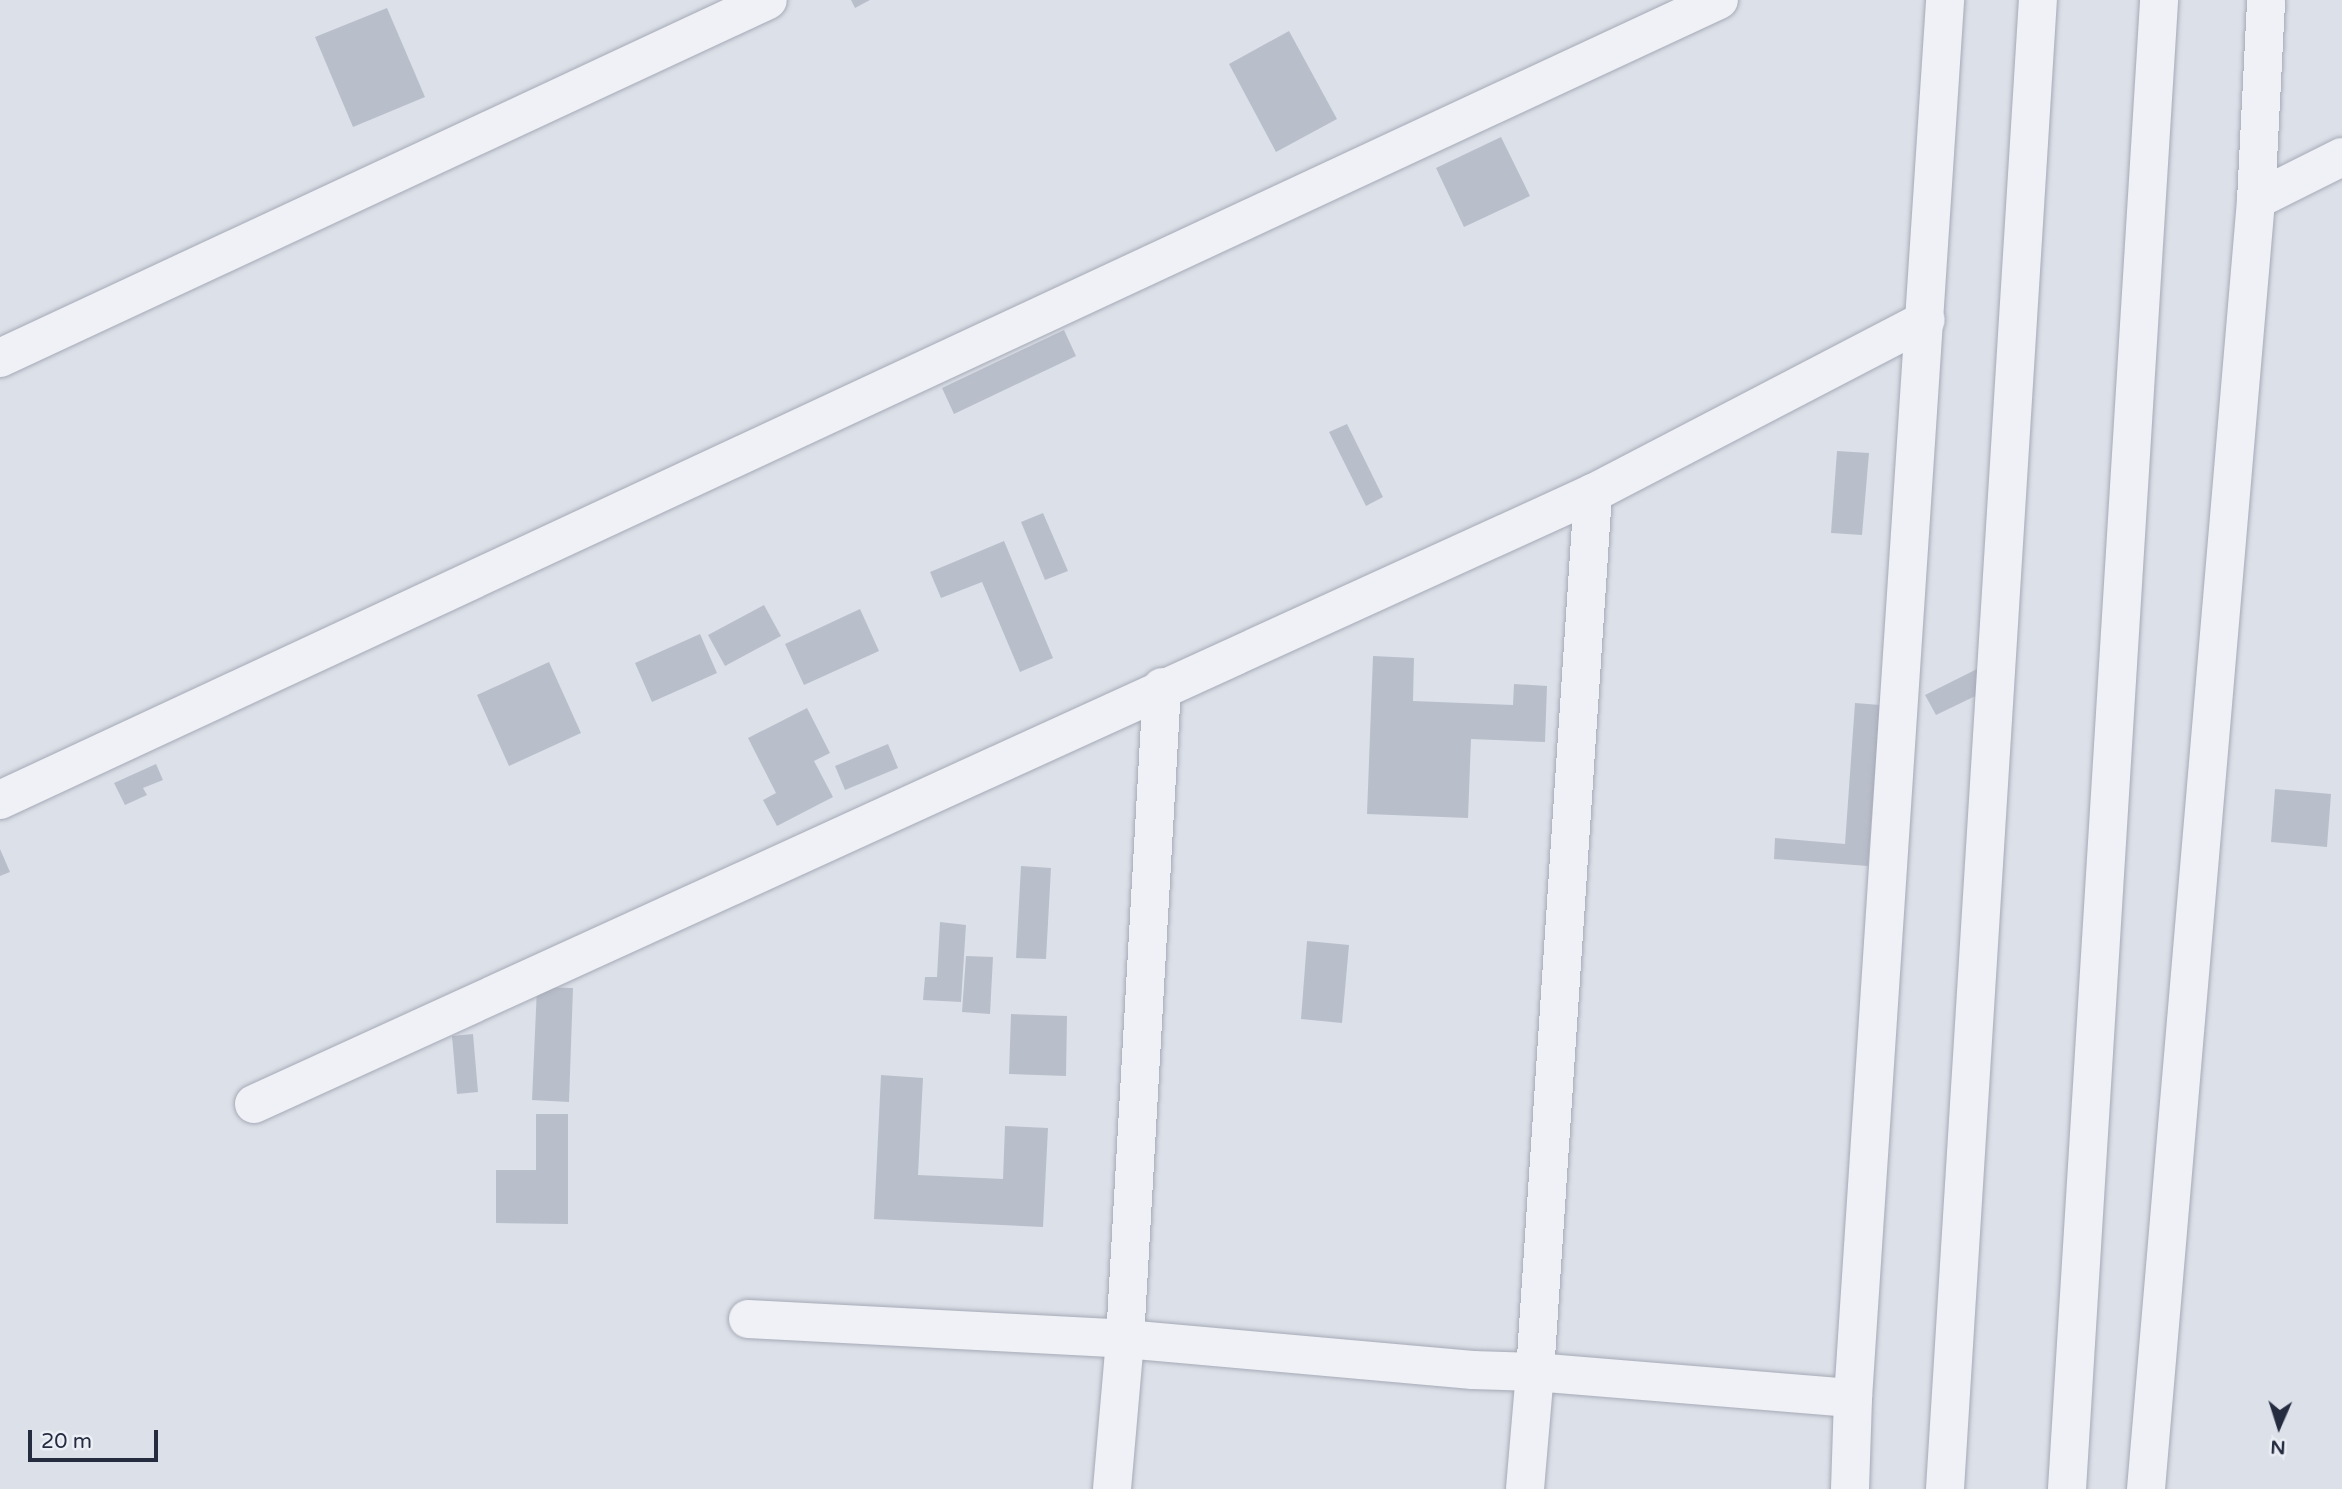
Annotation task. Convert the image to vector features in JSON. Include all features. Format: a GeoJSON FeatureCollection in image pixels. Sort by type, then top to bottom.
{"type":"FeatureCollection","features":[{"type":"Feature","properties":{"kind":"street"},"geometry":{"type":"LineString","coordinates":[[0,358],[768,0]]}},
{"type":"Feature","properties":{"kind":"street"},"geometry":{"type":"LineString","coordinates":[[0,800],[1719,0]]}},
{"type":"Feature","properties":{"kind":"street"},"geometry":{"type":"LineString","coordinates":[[1850,1489],[1853,1398],[1945,0]]}},
{"type":"Feature","properties":{"kind":"street"},"geometry":{"type":"LineString","coordinates":[[1945,1489],[2038,0]]}},
{"type":"Feature","properties":{"kind":"street"},"geometry":{"type":"LineString","coordinates":[[2067,1489],[2159,0]]}},
{"type":"Feature","properties":{"kind":"street"},"geometry":{"type":"LineString","coordinates":[[2161,1489],[2146,1489],[2256,200],[2266,0]]}},
{"type":"Feature","properties":{"kind":"street"},"geometry":{"type":"LineString","coordinates":[[2256,200],[2342,157]]}},
{"type":"Feature","properties":{"kind":"street"},"geometry":{"type":"LineString","coordinates":[[254,1104],[1162,687],[1593,493],[1926,320]]}},
{"type":"Feature","properties":{"kind":"street"},"geometry":{"type":"LineString","coordinates":[[1525,1489],[1593,493]]}},
{"type":"Feature","properties":{"kind":"street"},"geometry":{"type":"LineString","coordinates":[[1112,1489],[1125,1339],[1162,687]]}},
{"type":"Feature","properties":{"kind":"street"},"geometry":{"type":"LineString","coordinates":[[748,1319],[1125,1339],[1460,1369],[1535,1372],[1853,1398]]}},
{"type":"Feature","properties":{"kind":"building"},"geometry":{"type":"Polygon","coordinates":[[[851,0],[870,0],[855,8],[851,0]]]}},
{"type":"Feature","properties":{"kind":"building"},"geometry":{"type":"Polygon","coordinates":[[[387,8],[425,97],[353,127],[315,37],[387,8]]]}},
{"type":"Feature","properties":{"kind":"building"},"geometry":{"type":"Polygon","coordinates":[[[1289,31],[1337,119],[1276,152],[1229,64],[1289,31]]]}},
{"type":"Feature","properties":{"kind":"building"},"geometry":{"type":"Polygon","coordinates":[[[1501,137],[1530,196],[1464,227],[1436,168],[1501,137]]]}},
{"type":"Feature","properties":{"kind":"building"},"geometry":{"type":"Polygon","coordinates":[[[1064,330],[1076,356],[954,414],[942,388],[1064,330]]]}},
{"type":"Feature","properties":{"kind":"building"},"geometry":{"type":"Polygon","coordinates":[[[1347,424],[1383,497],[1366,506],[1329,432],[1347,424]]]}},
{"type":"Feature","properties":{"kind":"building"},"geometry":{"type":"Polygon","coordinates":[[[1837,451],[1869,453],[1862,535],[1831,533],[1837,451]]]}},
{"type":"Feature","properties":{"kind":"building"},"geometry":{"type":"Polygon","coordinates":[[[1043,513],[1068,571],[1045,580],[1021,522],[1043,513]]]}},
{"type":"Feature","properties":{"kind":"building"},"geometry":{"type":"Polygon","coordinates":[[[1004,541],[1053,658],[1020,672],[982,582],[941,598],[930,572],[1004,541]]]}},
{"type":"Feature","properties":{"kind":"building"},"geometry":{"type":"Polygon","coordinates":[[[764,605],[781,636],[725,666],[708,635],[764,605]]]}},
{"type":"Feature","properties":{"kind":"building"},"geometry":{"type":"Polygon","coordinates":[[[860,609],[879,651],[804,685],[785,644],[860,609]]]}},
{"type":"Feature","properties":{"kind":"building"},"geometry":{"type":"Polygon","coordinates":[[[700,634],[717,673],[652,702],[635,663],[700,634]]]}},
{"type":"Feature","properties":{"kind":"building"},"geometry":{"type":"Polygon","coordinates":[[[1373,656],[1414,658],[1413,701],[1513,705],[1514,684],[1547,686],[1545,742],[1471,739],[1468,818],[1367,814],[1373,656]]]}},
{"type":"Feature","properties":{"kind":"building"},"geometry":{"type":"Polygon","coordinates":[[[549,662],[581,733],[509,766],[477,695],[549,662]]]}},
{"type":"Feature","properties":{"kind":"building"},"geometry":{"type":"Polygon","coordinates":[[[1979,668],[1990,689],[1936,715],[1925,695],[1979,668]]]}},
{"type":"Feature","properties":{"kind":"building"},"geometry":{"type":"Polygon","coordinates":[[[1855,703],[1880,705],[1868,866],[1774,859],[1775,838],[1845,844],[1855,703]]]}},
{"type":"Feature","properties":{"kind":"building"},"geometry":{"type":"Polygon","coordinates":[[[807,708],[830,753],[814,761],[833,797],[777,826],[763,800],[776,793],[748,738],[807,708]]]}},
{"type":"Feature","properties":{"kind":"building"},"geometry":{"type":"Polygon","coordinates":[[[888,744],[898,768],[845,790],[835,766],[888,744]]]}},
{"type":"Feature","properties":{"kind":"building"},"geometry":{"type":"Polygon","coordinates":[[[156,764],[163,780],[143,788],[147,795],[125,805],[114,783],[156,764]]]}},
{"type":"Feature","properties":{"kind":"building"},"geometry":{"type":"Polygon","coordinates":[[[2275,789],[2331,794],[2327,847],[2271,842],[2275,789]]]}},
{"type":"Feature","properties":{"kind":"building"},"geometry":{"type":"Polygon","coordinates":[[[0,849],[10,872],[0,876],[0,849]]]}},
{"type":"Feature","properties":{"kind":"building"},"geometry":{"type":"Polygon","coordinates":[[[1021,866],[1051,868],[1046,959],[1016,958],[1021,866]]]}},
{"type":"Feature","properties":{"kind":"building"},"geometry":{"type":"Polygon","coordinates":[[[940,922],[966,925],[961,1002],[923,1000],[925,977],[937,977],[940,922]]]}},
{"type":"Feature","properties":{"kind":"building"},"geometry":{"type":"Polygon","coordinates":[[[1307,941],[1349,945],[1342,1023],[1301,1019],[1307,941]]]}},
{"type":"Feature","properties":{"kind":"building"},"geometry":{"type":"Polygon","coordinates":[[[966,956],[993,957],[990,1014],[962,1012],[966,956]]]}},
{"type":"Feature","properties":{"kind":"building"},"geometry":{"type":"Polygon","coordinates":[[[537,987],[573,988],[569,1102],[532,1100],[537,987]]]}},
{"type":"Feature","properties":{"kind":"building"},"geometry":{"type":"Polygon","coordinates":[[[1011,1014],[1067,1016],[1066,1076],[1009,1074],[1011,1014]]]}},
{"type":"Feature","properties":{"kind":"building"},"geometry":{"type":"Polygon","coordinates":[[[473,1034],[478,1092],[457,1094],[452,1036],[473,1034]]]}},
{"type":"Feature","properties":{"kind":"building"},"geometry":{"type":"Polygon","coordinates":[[[881,1075],[923,1078],[918,1175],[1003,1179],[1005,1126],[1048,1128],[1043,1227],[874,1219],[881,1075]]]}},
{"type":"Feature","properties":{"kind":"building"},"geometry":{"type":"Polygon","coordinates":[[[536,1114],[568,1114],[568,1224],[496,1223],[496,1170],[536,1170],[536,1114]]]}}]}
